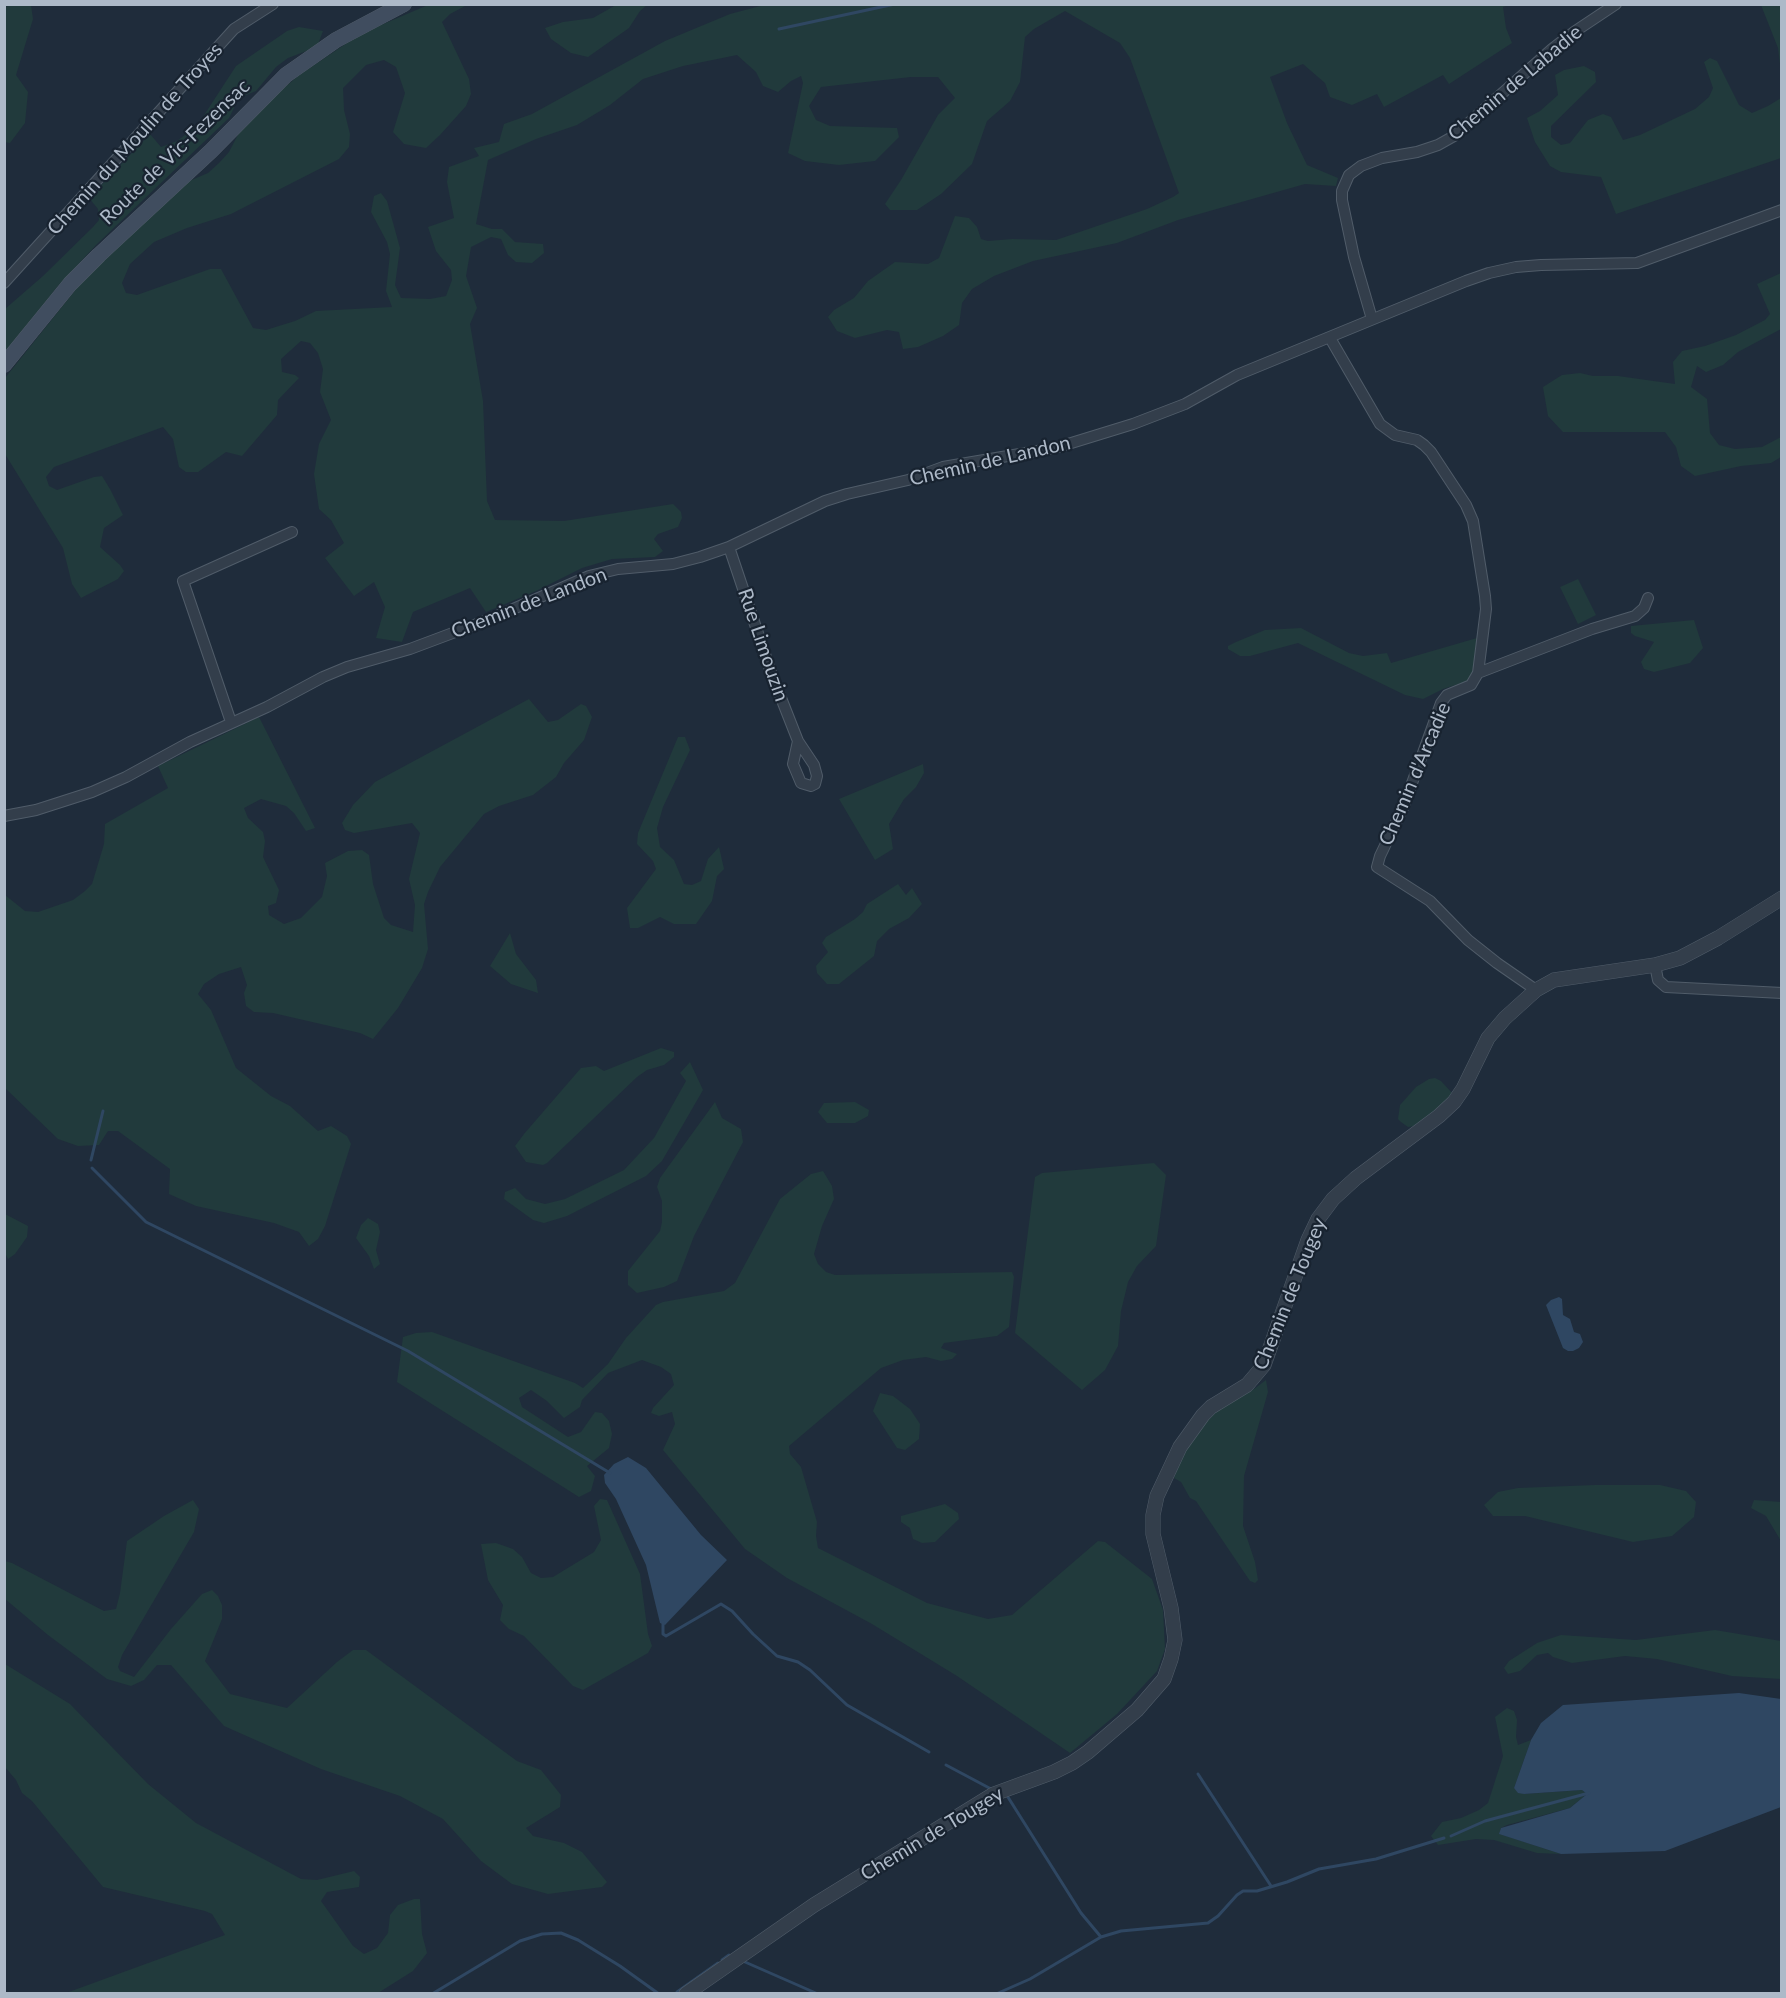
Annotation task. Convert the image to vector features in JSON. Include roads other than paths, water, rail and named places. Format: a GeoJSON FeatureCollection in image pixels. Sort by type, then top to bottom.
{"type":"FeatureCollection","features":[{"type":"Feature","properties":{"kind":"main road","name":"Route de Vic-Fezensac"},"geometry":{"type":"LineString","coordinates":[[4,365],[70,284],[210,151],[285,75],[336,40],[404,4]]}},
{"type":"Feature","properties":{"kind":"street","name":"Chemin du Moulin de Troyes"},"geometry":{"type":"LineString","coordinates":[[4,283],[234,29],[273,4]]}},
{"type":"Feature","properties":{"kind":"street","name":"Chemin de Labadie"},"geometry":{"type":"LineString","coordinates":[[1372,319],[1354,257],[1342,200],[1342,190],[1349,176],[1361,166],[1382,158],[1417,152],[1438,145],[1454,136],[1552,49],[1616,4]]}},
{"type":"Feature","properties":{"kind":"street","name":"Chemin de Landon"},"geometry":{"type":"LineString","coordinates":[[4,816],[47,807],[92,792],[126,777],[231,722],[267,707],[323,677],[347,667],[410,649],[490,619],[588,576],[618,569],[673,564],[729,547],[825,501],[847,494],[908,480],[943,467],[1055,448],[1133,424],[1185,404],[1237,375],[1489,273],[1540,265],[1637,263],[1782,210]]}},
{"type":"Feature","properties":{"kind":"street"},"geometry":{"type":"LineString","coordinates":[[1329,338],[1380,424],[1395,435],[1417,440],[1431,452],[1466,505],[1473,520],[1486,609],[1478,673],[1592,629],[1635,616],[1644,608],[1648,598]]}},
{"type":"Feature","properties":{"kind":"street"},"geometry":{"type":"LineString","coordinates":[[231,722],[183,581],[292,532]]}},
{"type":"Feature","properties":{"kind":"street","name":"Rue Limouzin"},"geometry":{"type":"LineString","coordinates":[[729,547],[772,675],[798,741]]}},
{"type":"Feature","properties":{"kind":"street","name":"Chemin d'Arcadie"},"geometry":{"type":"LineString","coordinates":[[1478,673],[1471,685],[1447,695],[1441,703],[1403,808],[1377,867],[1430,901],[1468,940],[1536,990]]}},
{"type":"Feature","properties":{"kind":"street","name":"Chemin de Tougey"},"geometry":{"type":"LineString","coordinates":[[686,1994],[814,1905],[993,1794],[1054,1772],[1072,1763],[1129,1717],[1164,1679],[1175,1640],[1171,1608],[1153,1534],[1153,1515],[1157,1496],[1180,1447],[1203,1415],[1211,1407],[1247,1385],[1264,1365],[1308,1240],[1318,1219],[1333,1199],[1356,1178],[1439,1116],[1454,1102],[1463,1089],[1488,1038],[1504,1018],[1536,990],[1554,980],[1654,965],[1699,949],[1782,897]]}},
{"type":"Feature","properties":{"kind":"street"},"geometry":{"type":"LineString","coordinates":[[1654,965],[1658,980],[1666,987],[1782,993]]}},
{"type":"Feature","properties":{"kind":"water"},"geometry":{"type":"Polygon","coordinates":[[[1559,1297],[1562,1299],[1563,1315],[1570,1319],[1574,1332],[1580,1334],[1583,1342],[1573,1351],[1563,1348],[1546,1305],[1559,1297]]]}},
{"type":"Feature","properties":{"kind":"water"},"geometry":{"type":"Polygon","coordinates":[[[628,1457],[646,1468],[701,1535],[727,1560],[665,1625],[660,1623],[646,1565],[616,1499],[605,1483],[604,1475],[614,1464],[628,1457]]]}},
{"type":"Feature","properties":{"kind":"water"},"geometry":{"type":"Polygon","coordinates":[[[1739,1693],[1781,1699],[1781,1807],[1665,1851],[1561,1854],[1499,1834],[1501,1828],[1570,1808],[1587,1794],[1582,1790],[1524,1794],[1518,1793],[1514,1788],[1531,1740],[1541,1723],[1563,1705],[1739,1693]]]}},
{"type":"Feature","properties":{"kind":"waterway"},"geometry":{"type":"LineString","coordinates":[[779,29],[895,4]]}},
{"type":"Feature","properties":{"kind":"waterway"},"geometry":{"type":"LineString","coordinates":[[91,1160],[103,1111]]}},
{"type":"Feature","properties":{"kind":"waterway"},"geometry":{"type":"LineString","coordinates":[[92,1168],[146,1222],[408,1351],[610,1473]]}},
{"type":"Feature","properties":{"kind":"waterway"},"geometry":{"type":"LineString","coordinates":[[663,1622],[663,1634],[666,1636],[721,1604],[732,1611],[777,1656],[798,1662],[810,1670],[847,1705],[929,1752]]}},
{"type":"Feature","properties":{"kind":"waterway"},"geometry":{"type":"LineString","coordinates":[[946,1765],[993,1790]]}},
{"type":"Feature","properties":{"kind":"waterway"},"geometry":{"type":"LineString","coordinates":[[1198,1774],[1271,1886]]}},
{"type":"Feature","properties":{"kind":"waterway"},"geometry":{"type":"LineString","coordinates":[[1451,1836],[1485,1821],[1589,1793]]}},
{"type":"Feature","properties":{"kind":"waterway"},"geometry":{"type":"LineString","coordinates":[[1006,1794],[1081,1913],[1101,1937]]}},
{"type":"Feature","properties":{"kind":"waterway"},"geometry":{"type":"LineString","coordinates":[[996,1994],[1030,1979],[1101,1937],[1121,1931],[1208,1923],[1243,1891],[1257,1891],[1319,1869],[1376,1859],[1444,1838]]}},
{"type":"Feature","properties":{"kind":"waterway"},"geometry":{"type":"LineString","coordinates":[[432,1994],[520,1941],[542,1934],[561,1933],[578,1940],[620,1966],[659,1994]]}},
{"type":"Feature","properties":{"kind":"waterway"},"geometry":{"type":"LineString","coordinates":[[722,1960],[729,1955]]}},
{"type":"Feature","properties":{"kind":"waterway"},"geometry":{"type":"LineString","coordinates":[[745,1962],[818,1994]]}},
{"type":"Feature","properties":{"kind":"waterway"},"geometry":{"type":"LineString","coordinates":[[677,1992],[718,1963]]}}]}
